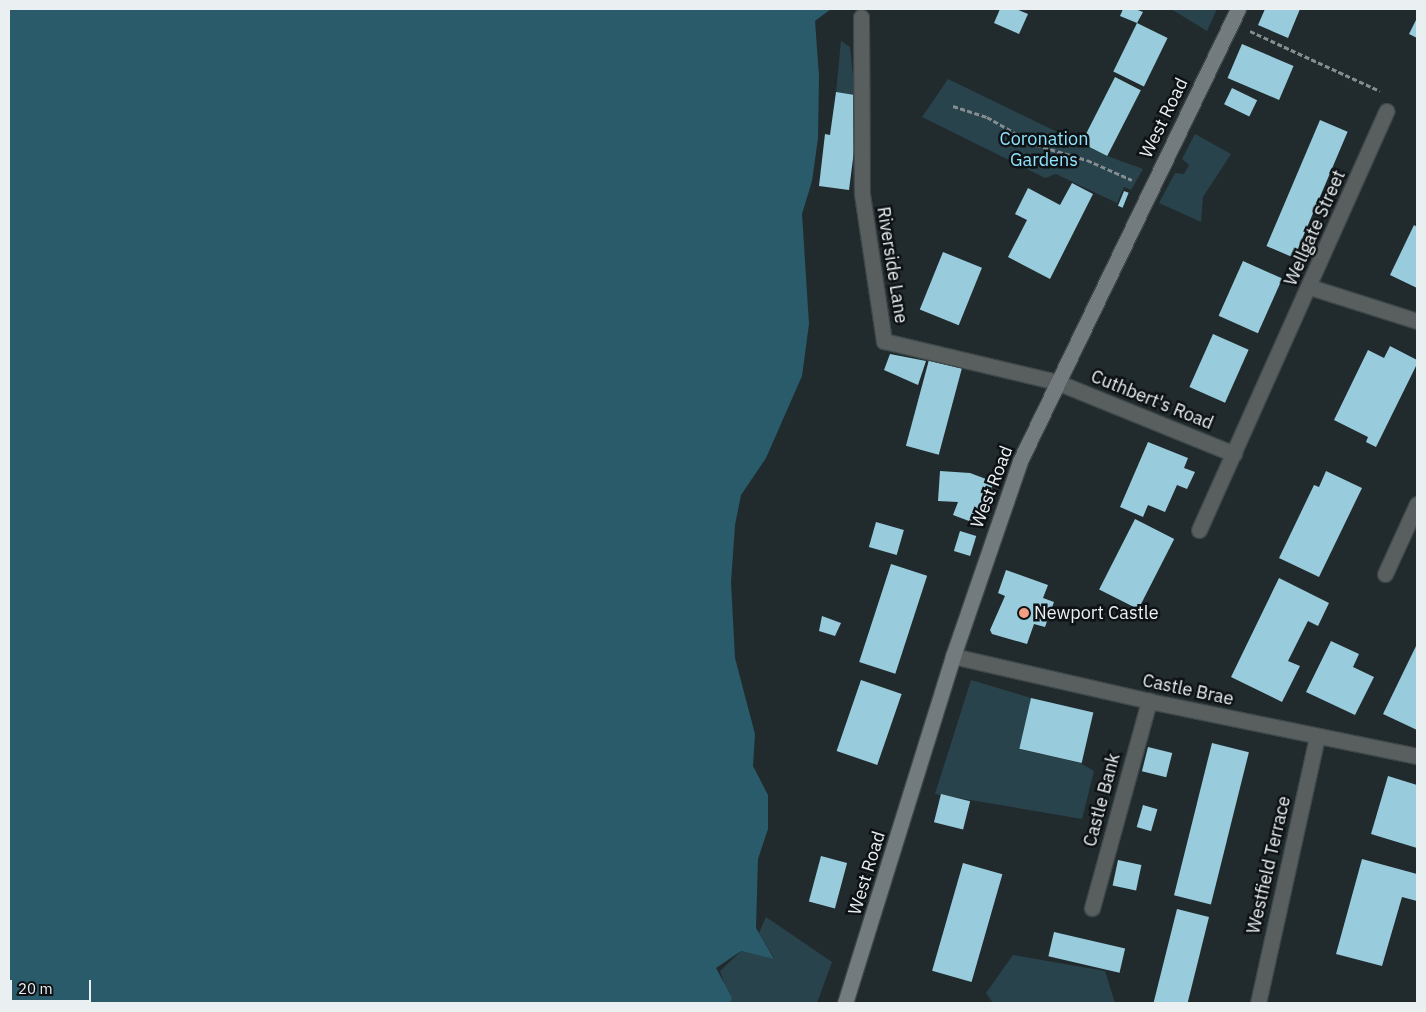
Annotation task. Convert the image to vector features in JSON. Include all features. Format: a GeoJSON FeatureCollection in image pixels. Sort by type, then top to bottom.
{"type":"FeatureCollection","features":[{"type":"Feature","properties":{"kind":"main road","name":"West Road"},"geometry":{"type":"LineString","coordinates":[[845,1003],[953,656],[1020,461],[1056,382],[1238,9]]}},
{"type":"Feature","properties":{"kind":"street","name":"Riverside Lane"},"geometry":{"type":"LineString","coordinates":[[861,17],[862,194],[884,341],[1056,382]]}},
{"type":"Feature","properties":{"kind":"street","name":"Wellgate Street"},"geometry":{"type":"LineString","coordinates":[[1199,530],[1310,287],[1386,111]]}},
{"type":"Feature","properties":{"kind":"street"},"geometry":{"type":"LineString","coordinates":[[1310,287],[1417,321]]}},
{"type":"Feature","properties":{"kind":"street","name":"Cuthbert's Road"},"geometry":{"type":"LineString","coordinates":[[1056,382],[1234,454]]}},
{"type":"Feature","properties":{"kind":"street"},"geometry":{"type":"LineString","coordinates":[[1385,574],[1417,504]]}},
{"type":"Feature","properties":{"kind":"street","name":"Castle Brae"},"geometry":{"type":"LineString","coordinates":[[953,656],[1148,701],[1417,756]]}},
{"type":"Feature","properties":{"kind":"street","name":"Castle Bank"},"geometry":{"type":"LineString","coordinates":[[1092,908],[1148,701]]}},
{"type":"Feature","properties":{"kind":"street","name":"Westfield Terrace"},"geometry":{"type":"LineString","coordinates":[[1258,1003],[1317,736]]}},
{"type":"Feature","properties":{"kind":"path"},"geometry":{"type":"LineString","coordinates":[[1231,23],[1381,91],[1388,99],[1386,111]]}},
{"type":"Feature","properties":{"kind":"path"},"geometry":{"type":"LineString","coordinates":[[953,106],[987,117],[1036,146],[1087,160],[1150,188]]}},
{"type":"Feature","properties":{"kind":"green space"},"geometry":{"type":"Polygon","coordinates":[[[1171,9],[1217,9],[1207,31],[1171,9]]]}},
{"type":"Feature","properties":{"kind":"green space"},"geometry":{"type":"Polygon","coordinates":[[[841,41],[850,47],[855,95],[836,93],[841,41]]]}},
{"type":"Feature","properties":{"kind":"green space","name":"Coronation Gardens"},"geometry":{"type":"Polygon","coordinates":[[[948,79],[1107,156],[1143,169],[1131,190],[1124,187],[1117,203],[1056,174],[1045,178],[922,117],[948,79]]]}},
{"type":"Feature","properties":{"kind":"green space"},"geometry":{"type":"Polygon","coordinates":[[[1195,134],[1231,154],[1203,197],[1201,222],[1159,203],[1175,173],[1184,174],[1189,165],[1182,159],[1195,134]]]}},
{"type":"Feature","properties":{"kind":"green space"},"geometry":{"type":"Polygon","coordinates":[[[971,680],[1031,698],[1019,749],[1080,763],[1094,771],[1082,819],[935,794],[971,680]]]}},
{"type":"Feature","properties":{"kind":"green space"},"geometry":{"type":"Polygon","coordinates":[[[766,917],[832,962],[817,1003],[731,1003],[720,971],[741,951],[774,958],[759,933],[766,917]]]}},
{"type":"Feature","properties":{"kind":"green space"},"geometry":{"type":"Polygon","coordinates":[[[1013,955],[1105,971],[1115,1003],[993,1003],[986,993],[1013,955]]]}},
{"type":"Feature","properties":{"kind":"shaded area"},"geometry":{"type":"Polygon","coordinates":[[[9,9],[831,9],[815,21],[819,76],[818,138],[812,181],[802,214],[809,324],[802,376],[766,458],[741,495],[735,525],[731,582],[735,658],[755,734],[753,766],[768,795],[768,829],[758,859],[756,928],[774,959],[741,951],[716,968],[732,998],[730,1003],[9,1003],[9,9]]]}},
{"type":"Feature","properties":{"kind":"building"},"geometry":{"type":"Polygon","coordinates":[[[1000,9],[1016,9],[1028,14],[1019,34],[994,23],[1000,9]]]}},
{"type":"Feature","properties":{"kind":"building"},"geometry":{"type":"Polygon","coordinates":[[[1123,9],[1135,9],[1143,12],[1137,23],[1120,16],[1123,9]]]}},
{"type":"Feature","properties":{"kind":"building"},"geometry":{"type":"Polygon","coordinates":[[[1265,9],[1300,9],[1288,38],[1258,25],[1265,9]]]}},
{"type":"Feature","properties":{"kind":"building"},"geometry":{"type":"Polygon","coordinates":[[[1417,18],[1417,38],[1409,34],[1417,18]]]}},
{"type":"Feature","properties":{"kind":"building"},"geometry":{"type":"Polygon","coordinates":[[[1137,23],[1168,38],[1144,86],[1113,72],[1137,23]]]}},
{"type":"Feature","properties":{"kind":"building"},"geometry":{"type":"Polygon","coordinates":[[[1242,44],[1294,66],[1279,100],[1228,78],[1242,44]]]}},
{"type":"Feature","properties":{"kind":"building"},"geometry":{"type":"Polygon","coordinates":[[[1115,77],[1141,90],[1107,156],[1081,143],[1115,77]]]}},
{"type":"Feature","properties":{"kind":"building"},"geometry":{"type":"Polygon","coordinates":[[[1232,88],[1257,100],[1249,116],[1224,104],[1232,88]]]}},
{"type":"Feature","properties":{"kind":"building"},"geometry":{"type":"Polygon","coordinates":[[[836,92],[861,96],[849,190],[819,186],[825,134],[830,135],[836,92]]]}},
{"type":"Feature","properties":{"kind":"building"},"geometry":{"type":"Polygon","coordinates":[[[1320,120],[1348,132],[1294,258],[1266,246],[1320,120]]]}},
{"type":"Feature","properties":{"kind":"building"},"geometry":{"type":"Polygon","coordinates":[[[1072,183],[1093,194],[1050,279],[1008,257],[1027,220],[1015,214],[1028,188],[1060,205],[1072,183]]]}},
{"type":"Feature","properties":{"kind":"building"},"geometry":{"type":"Polygon","coordinates":[[[1124,191],[1129,193],[1123,208],[1118,206],[1124,191]]]}},
{"type":"Feature","properties":{"kind":"building"},"geometry":{"type":"Polygon","coordinates":[[[1414,225],[1417,227],[1417,288],[1390,275],[1414,225]]]}},
{"type":"Feature","properties":{"kind":"building"},"geometry":{"type":"Polygon","coordinates":[[[943,252],[982,268],[959,325],[920,309],[943,252]]]}},
{"type":"Feature","properties":{"kind":"building"},"geometry":{"type":"Polygon","coordinates":[[[1243,261],[1282,278],[1258,333],[1219,316],[1243,261]]]}},
{"type":"Feature","properties":{"kind":"building"},"geometry":{"type":"Polygon","coordinates":[[[1213,334],[1249,350],[1225,403],[1189,387],[1213,334]]]}},
{"type":"Feature","properties":{"kind":"building"},"geometry":{"type":"Polygon","coordinates":[[[1390,346],[1417,360],[1417,364],[1376,447],[1366,442],[1368,437],[1334,420],[1368,350],[1384,358],[1390,346]]]}},
{"type":"Feature","properties":{"kind":"building"},"geometry":{"type":"Polygon","coordinates":[[[890,354],[926,361],[918,385],[884,370],[890,354]]]}},
{"type":"Feature","properties":{"kind":"building"},"geometry":{"type":"Polygon","coordinates":[[[930,356],[963,365],[939,455],[906,446],[930,356]]]}},
{"type":"Feature","properties":{"kind":"building"},"geometry":{"type":"Polygon","coordinates":[[[1148,442],[1188,458],[1184,468],[1195,472],[1187,489],[1177,485],[1165,512],[1148,505],[1143,517],[1120,507],[1148,442]]]}},
{"type":"Feature","properties":{"kind":"building"},"geometry":{"type":"Polygon","coordinates":[[[940,471],[970,473],[994,482],[977,524],[953,515],[958,502],[938,501],[940,471]]]}},
{"type":"Feature","properties":{"kind":"building"},"geometry":{"type":"Polygon","coordinates":[[[1326,471],[1362,488],[1319,577],[1279,558],[1314,485],[1319,487],[1326,471]]]}},
{"type":"Feature","properties":{"kind":"building"},"geometry":{"type":"Polygon","coordinates":[[[1135,519],[1174,539],[1138,609],[1099,589],[1135,519]]]}},
{"type":"Feature","properties":{"kind":"building"},"geometry":{"type":"Polygon","coordinates":[[[876,522],[904,530],[897,555],[869,547],[876,522]]]}},
{"type":"Feature","properties":{"kind":"building"},"geometry":{"type":"Polygon","coordinates":[[[960,531],[976,536],[970,556],[954,551],[960,531]]]}},
{"type":"Feature","properties":{"kind":"building"},"geometry":{"type":"Polygon","coordinates":[[[891,564],[927,576],[895,674],[859,662],[891,564]]]}},
{"type":"Feature","properties":{"kind":"building","name":"Newport Castle"},"geometry":{"type":"Polygon","coordinates":[[[1006,570],[1048,585],[1043,598],[1054,602],[1045,627],[1034,624],[1027,644],[992,634],[990,630],[1005,596],[998,593],[1006,570]]]}},
{"type":"Feature","properties":{"kind":"building"},"geometry":{"type":"Polygon","coordinates":[[[1279,578],[1329,603],[1318,626],[1308,621],[1288,661],[1300,666],[1282,702],[1231,677],[1279,578]]]}},
{"type":"Feature","properties":{"kind":"building"},"geometry":{"type":"Polygon","coordinates":[[[822,616],[841,623],[835,636],[819,631],[822,616]]]}},
{"type":"Feature","properties":{"kind":"building"},"geometry":{"type":"Polygon","coordinates":[[[1331,641],[1359,654],[1353,667],[1374,677],[1355,715],[1306,692],[1331,641]]]}},
{"type":"Feature","properties":{"kind":"building"},"geometry":{"type":"Polygon","coordinates":[[[1417,644],[1417,730],[1383,714],[1417,644]]]}},
{"type":"Feature","properties":{"kind":"building"},"geometry":{"type":"Polygon","coordinates":[[[861,680],[902,694],[877,765],[837,751],[861,680]]]}},
{"type":"Feature","properties":{"kind":"building"},"geometry":{"type":"Polygon","coordinates":[[[1031,698],[1093,712],[1082,763],[1019,749],[1031,698]]]}},
{"type":"Feature","properties":{"kind":"building"},"geometry":{"type":"Polygon","coordinates":[[[1212,743],[1249,752],[1211,905],[1174,895],[1212,743]]]}},
{"type":"Feature","properties":{"kind":"building"},"geometry":{"type":"Polygon","coordinates":[[[1148,747],[1172,753],[1166,777],[1142,771],[1148,747]]]}},
{"type":"Feature","properties":{"kind":"building"},"geometry":{"type":"Polygon","coordinates":[[[1388,776],[1417,785],[1417,848],[1371,834],[1388,776]]]}},
{"type":"Feature","properties":{"kind":"building"},"geometry":{"type":"Polygon","coordinates":[[[941,794],[970,801],[963,829],[934,822],[941,794]]]}},
{"type":"Feature","properties":{"kind":"building"},"geometry":{"type":"Polygon","coordinates":[[[1143,805],[1157,809],[1151,831],[1137,827],[1143,805]]]}},
{"type":"Feature","properties":{"kind":"building"},"geometry":{"type":"Polygon","coordinates":[[[821,856],[847,863],[835,908],[809,901],[821,856]]]}},
{"type":"Feature","properties":{"kind":"building"},"geometry":{"type":"Polygon","coordinates":[[[1362,859],[1417,874],[1417,901],[1402,897],[1382,966],[1336,954],[1362,859]]]}},
{"type":"Feature","properties":{"kind":"building"},"geometry":{"type":"Polygon","coordinates":[[[1118,860],[1141,865],[1136,890],[1113,885],[1118,860]]]}},
{"type":"Feature","properties":{"kind":"building"},"geometry":{"type":"Polygon","coordinates":[[[963,863],[1002,874],[972,982],[932,971],[963,863]]]}},
{"type":"Feature","properties":{"kind":"building"},"geometry":{"type":"Polygon","coordinates":[[[1177,909],[1209,917],[1188,1003],[1154,1003],[1177,909]]]}},
{"type":"Feature","properties":{"kind":"building"},"geometry":{"type":"Polygon","coordinates":[[[1054,932],[1125,948],[1120,973],[1048,956],[1054,932]]]}},
{"type":"Feature","properties":{"kind":"place","name":"Newport Castle"},"geometry":{"type":"Point","coordinates":[1024,613]}}]}
